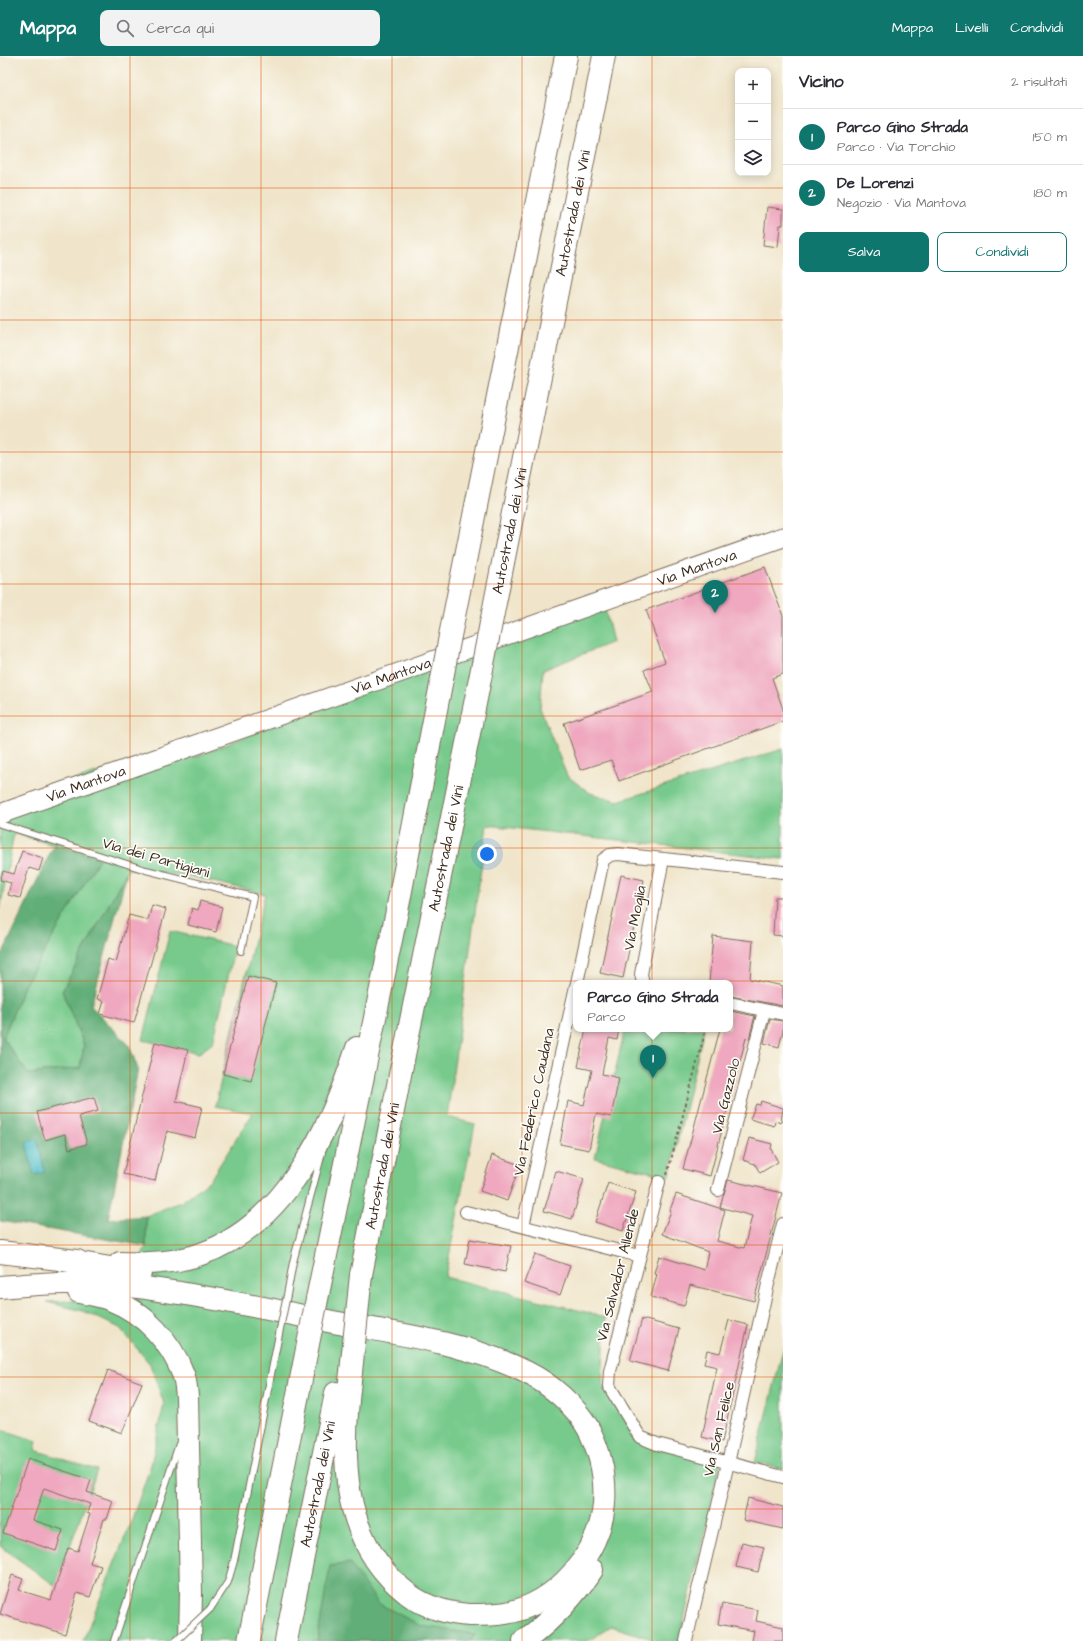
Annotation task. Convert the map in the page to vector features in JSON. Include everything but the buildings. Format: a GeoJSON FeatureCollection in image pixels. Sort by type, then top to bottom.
{"type":"FeatureCollection","features":[{"type":"Feature","properties":{"kind":"highway"},"geometry":{"type":"LineString","coordinates":[[249,1641],[317,1299],[397,910],[566,56]]}},
{"type":"Feature","properties":{"kind":"highway","name":"Autostrada dei Vini"},"geometry":{"type":"LineString","coordinates":[[286,1641],[346,1371],[361,1275],[400,1075],[604,56]]}},
{"type":"Feature","properties":{"kind":"highway"},"geometry":{"type":"LineString","coordinates":[[63,1260],[126,1263],[168,1261],[201,1254],[240,1234],[266,1212],[287,1188],[304,1164],[320,1139],[334,1107],[355,1054],[374,975],[397,910]]}},
{"type":"Feature","properties":{"kind":"highway"},"geometry":{"type":"LineString","coordinates":[[0,1252],[130,1271],[455,1335],[483,1343],[525,1359],[565,1385],[582,1401],[597,1422],[606,1441],[614,1465],[614,1509],[610,1532],[596,1564],[578,1590],[551,1618],[524,1641]]}},
{"type":"Feature","properties":{"kind":"highway"},"geometry":{"type":"LineString","coordinates":[[0,1288],[68,1282],[112,1284],[215,1299],[448,1345],[502,1361],[528,1373],[551,1388],[571,1405],[587,1427],[596,1446],[603,1468],[604,1503],[601,1520],[594,1539],[583,1560],[567,1580],[549,1594],[531,1605],[508,1613],[486,1616],[459,1614],[434,1607],[413,1597],[393,1582],[378,1565],[366,1545],[352,1506],[348,1480],[345,1439],[346,1371]]}},
{"type":"Feature","properties":{"kind":"highway"},"geometry":{"type":"LineString","coordinates":[[0,1288],[70,1291],[112,1300],[133,1312],[150,1325],[164,1339],[175,1357],[184,1376],[187,1396],[191,1593],[190,1641]]}},
{"type":"Feature","properties":{"kind":"main road","name":"Via Mantova"},"geometry":{"type":"LineString","coordinates":[[0,814],[783,537]]}},
{"type":"Feature","properties":{"kind":"street","name":"Via Federico Caudana"},"geometry":{"type":"LineString","coordinates":[[577,980],[603,860],[610,855],[618,854],[783,872]]}},
{"type":"Feature","properties":{"kind":"street","name":"Via Moglia"},"geometry":{"type":"LineString","coordinates":[[642,980],[641,974],[663,859]]}},
{"type":"Feature","properties":{"kind":"street","name":"Via Federico Caudana"},"geometry":{"type":"LineString","coordinates":[[523,1226],[573,998]]}},
{"type":"Feature","properties":{"kind":"street"},"geometry":{"type":"LineString","coordinates":[[733,1004],[783,1014]]}},
{"type":"Feature","properties":{"kind":"street","name":"Via Gazzolo"},"geometry":{"type":"LineString","coordinates":[[718,1190],[764,1011]]}},
{"type":"Feature","properties":{"kind":"street","name":"Via Salvador Allende"},"geometry":{"type":"LineString","coordinates":[[659,1182],[610,1371],[609,1386],[640,1437],[657,1444],[783,1477]]}},
{"type":"Feature","properties":{"kind":"street"},"geometry":{"type":"LineString","coordinates":[[466,1212],[639,1256]]}},
{"type":"Feature","properties":{"kind":"street","name":"Via San Felice"},"geometry":{"type":"LineString","coordinates":[[686,1641],[783,1224]]}},
{"type":"Feature","properties":{"kind":"lane","name":"Via dei Partigiani"},"geometry":{"type":"LineString","coordinates":[[0,824],[146,870],[253,897],[241,951]]}},
{"type":"Feature","properties":{"kind":"lane"},"geometry":{"type":"LineString","coordinates":[[176,1641],[210,1609],[228,1582],[234,1561],[293,1262],[334,1107]]}},
{"type":"Feature","properties":{"kind":"lane"},"geometry":{"type":"LineString","coordinates":[[182,1434],[187,1411]]}},
{"type":"Feature","properties":{"kind":"lane"},"geometry":{"type":"LineString","coordinates":[[114,1641],[180,1441]]}},
{"type":"Feature","properties":{"kind":"path"},"geometry":{"type":"LineString","coordinates":[[659,1182],[667,1175],[705,1032]]}},
{"type":"Feature","properties":{"kind":"green space"},"geometry":{"type":"Polygon","coordinates":[[[605,609],[613,642],[543,670],[540,708],[567,776],[590,793],[618,801],[783,749],[783,859],[487,825],[447,1117],[475,1124],[445,1277],[606,1317],[602,1382],[638,1440],[721,1461],[679,1641],[658,1641],[611,1626],[588,1641],[83,1641],[131,1522],[151,1465],[164,1404],[150,1364],[120,1328],[83,1311],[47,1302],[93,1300],[122,1314],[146,1246],[146,1216],[183,1201],[210,1180],[253,1113],[215,1106],[265,894],[188,876],[128,869],[62,991],[84,1045],[80,1068],[28,1074],[3,1038],[24,986],[98,859],[14,833],[0,910],[0,805],[180,745],[195,757],[395,677],[605,609]]]}},
{"type":"Feature","properties":{"kind":"green space"},"geometry":{"type":"Polygon","coordinates":[[[54,845],[99,859],[24,986],[3,1038],[28,1074],[80,1068],[84,1045],[62,991],[128,869],[91,1006],[129,1045],[138,1069],[108,1219],[146,1216],[146,1246],[0,1221],[0,959],[54,845]]]}},
{"type":"Feature","properties":{"kind":"green space"},"geometry":{"type":"Polygon","coordinates":[[[170,931],[235,946],[213,1043],[199,1053],[143,1040],[170,931]]]}},
{"type":"Feature","properties":{"kind":"green space"},"geometry":{"type":"Polygon","coordinates":[[[624,1032],[703,1032],[669,1177],[595,1158],[624,1032]]]}},
{"type":"Feature","properties":{"kind":"green space"},"geometry":{"type":"Polygon","coordinates":[[[783,1350],[783,1469],[755,1462],[783,1350]]]}},
{"type":"Feature","properties":{"kind":"green space"},"geometry":{"type":"Polygon","coordinates":[[[0,1429],[37,1441],[35,1450],[97,1470],[56,1586],[0,1546],[0,1429]]]}},
{"type":"Feature","properties":{"kind":"green space"},"geometry":{"type":"Polygon","coordinates":[[[349,1563],[378,1603],[421,1626],[475,1634],[471,1641],[317,1641],[330,1566],[349,1563]]]}},
{"type":"Feature","properties":{"kind":"water"},"geometry":{"type":"Polygon","coordinates":[[[37,1139],[45,1172],[34,1175],[26,1142],[37,1139]]]}},
{"type":"Feature","properties":{"kind":"place","name":"De Lorenzi"},"geometry":{"type":"Point","coordinates":[715,613]}},
{"type":"Feature","properties":{"kind":"place","name":"Parco Gino Strada"},"geometry":{"type":"Point","coordinates":[653,1078]}}]}
